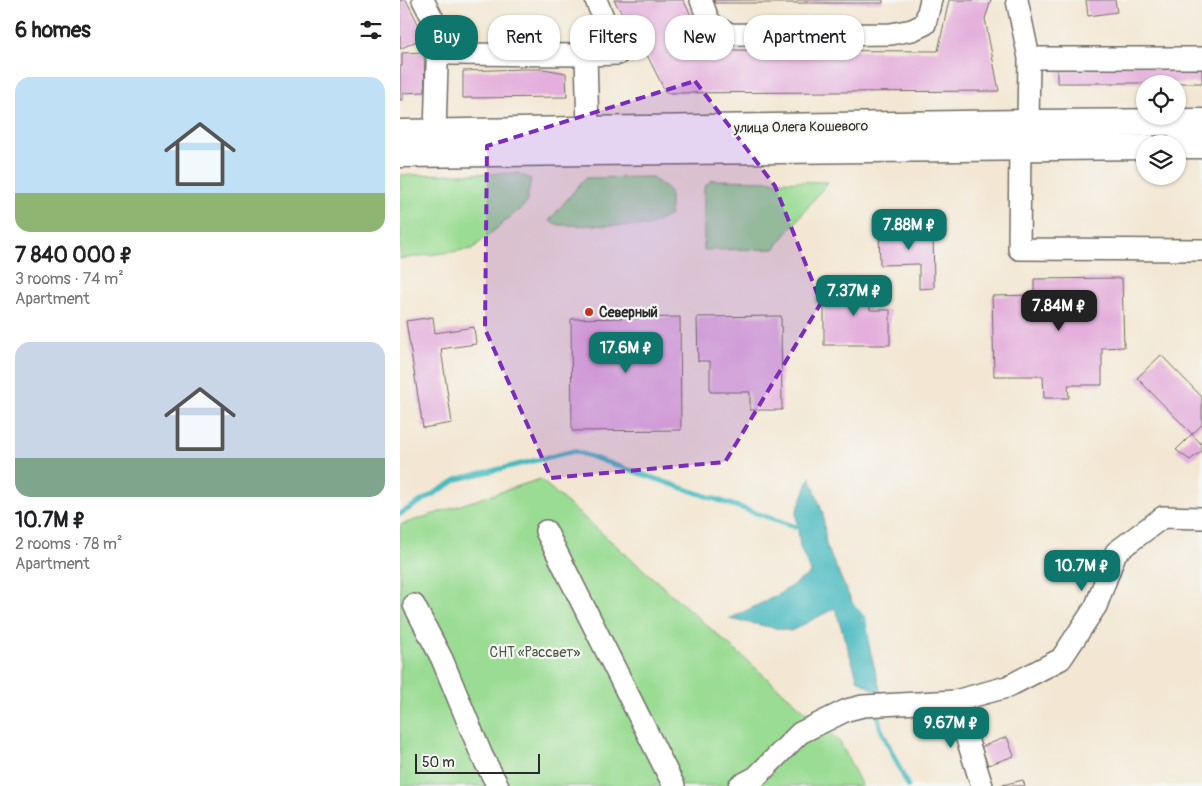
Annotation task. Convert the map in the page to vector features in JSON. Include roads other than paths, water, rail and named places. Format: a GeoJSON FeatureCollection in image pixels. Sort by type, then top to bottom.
{"type":"FeatureCollection","features":[{"type":"Feature","properties":{"kind":"main road","name":"улица Олега Кошевого"},"geometry":{"type":"LineString","coordinates":[[400,154],[588,141],[1024,135],[1202,122]]}},
{"type":"Feature","properties":{"kind":"main road","name":"улица Олега Кошевого"},"geometry":{"type":"LineString","coordinates":[[400,133],[588,141]]}},
{"type":"Feature","properties":{"kind":"main road","name":"улица Олега Кошевого"},"geometry":{"type":"LineString","coordinates":[[1024,135],[1136,145]]}},
{"type":"Feature","properties":{"kind":"main road"},"geometry":{"type":"LineString","coordinates":[[1186,145],[1202,145]]}},
{"type":"Feature","properties":{"kind":"street"},"geometry":{"type":"LineString","coordinates":[[423,0],[431,15]]}},
{"type":"Feature","properties":{"kind":"street"},"geometry":{"type":"LineString","coordinates":[[596,0],[602,15]]}},
{"type":"Feature","properties":{"kind":"street"},"geometry":{"type":"LineString","coordinates":[[701,0],[708,19],[715,28],[731,34],[802,35],[891,34],[912,30],[925,24],[931,0]]}},
{"type":"Feature","properties":{"kind":"street"},"geometry":{"type":"LineString","coordinates":[[1017,0],[1029,58],[1019,249],[1202,250]]}},
{"type":"Feature","properties":{"kind":"street"},"geometry":{"type":"LineString","coordinates":[[478,54],[570,55]]}},
{"type":"Feature","properties":{"kind":"street"},"geometry":{"type":"LineString","coordinates":[[1029,58],[1202,58]]}},
{"type":"Feature","properties":{"kind":"street"},"geometry":{"type":"LineString","coordinates":[[435,133],[437,60]]}},
{"type":"Feature","properties":{"kind":"street"},"geometry":{"type":"LineString","coordinates":[[586,60],[588,141]]}},
{"type":"Feature","properties":{"kind":"street"},"geometry":{"type":"LineString","coordinates":[[739,786],[756,777],[800,733],[847,710],[863,706],[894,703],[955,701],[1007,687],[1061,659],[1096,606],[1116,552],[1163,517],[1202,518]]}},
{"type":"Feature","properties":{"kind":"street"},"geometry":{"type":"LineString","coordinates":[[546,531],[674,786]]}},
{"type":"Feature","properties":{"kind":"street"},"geometry":{"type":"LineString","coordinates":[[414,605],[442,659],[482,756],[498,786]]}},
{"type":"Feature","properties":{"kind":"street"},"geometry":{"type":"LineString","coordinates":[[955,701],[982,786]]}},
{"type":"Feature","properties":{"kind":"water"},"geometry":{"type":"Polygon","coordinates":[[[810,477],[823,514],[826,545],[866,633],[881,694],[858,680],[835,608],[791,631],[729,619],[776,596],[811,573],[800,547],[796,513],[810,477]]]}},
{"type":"Feature","properties":{"kind":"waterway"},"geometry":{"type":"LineString","coordinates":[[400,514],[458,479],[574,451],[800,528],[802,531]]}},
{"type":"Feature","properties":{"kind":"waterway"},"geometry":{"type":"LineString","coordinates":[[851,605],[864,619],[867,639]]}},
{"type":"Feature","properties":{"kind":"waterway"},"geometry":{"type":"LineString","coordinates":[[877,711],[880,727],[908,786]]}},
{"type":"Feature","properties":{"kind":"place","name":"Северный"},"geometry":{"type":"Point","coordinates":[589,312]}},
{"type":"Feature","properties":{"kind":"park label","name":"СНТ «Рассвет»"},"geometry":{"type":"Point","coordinates":[535,652]}}]}
